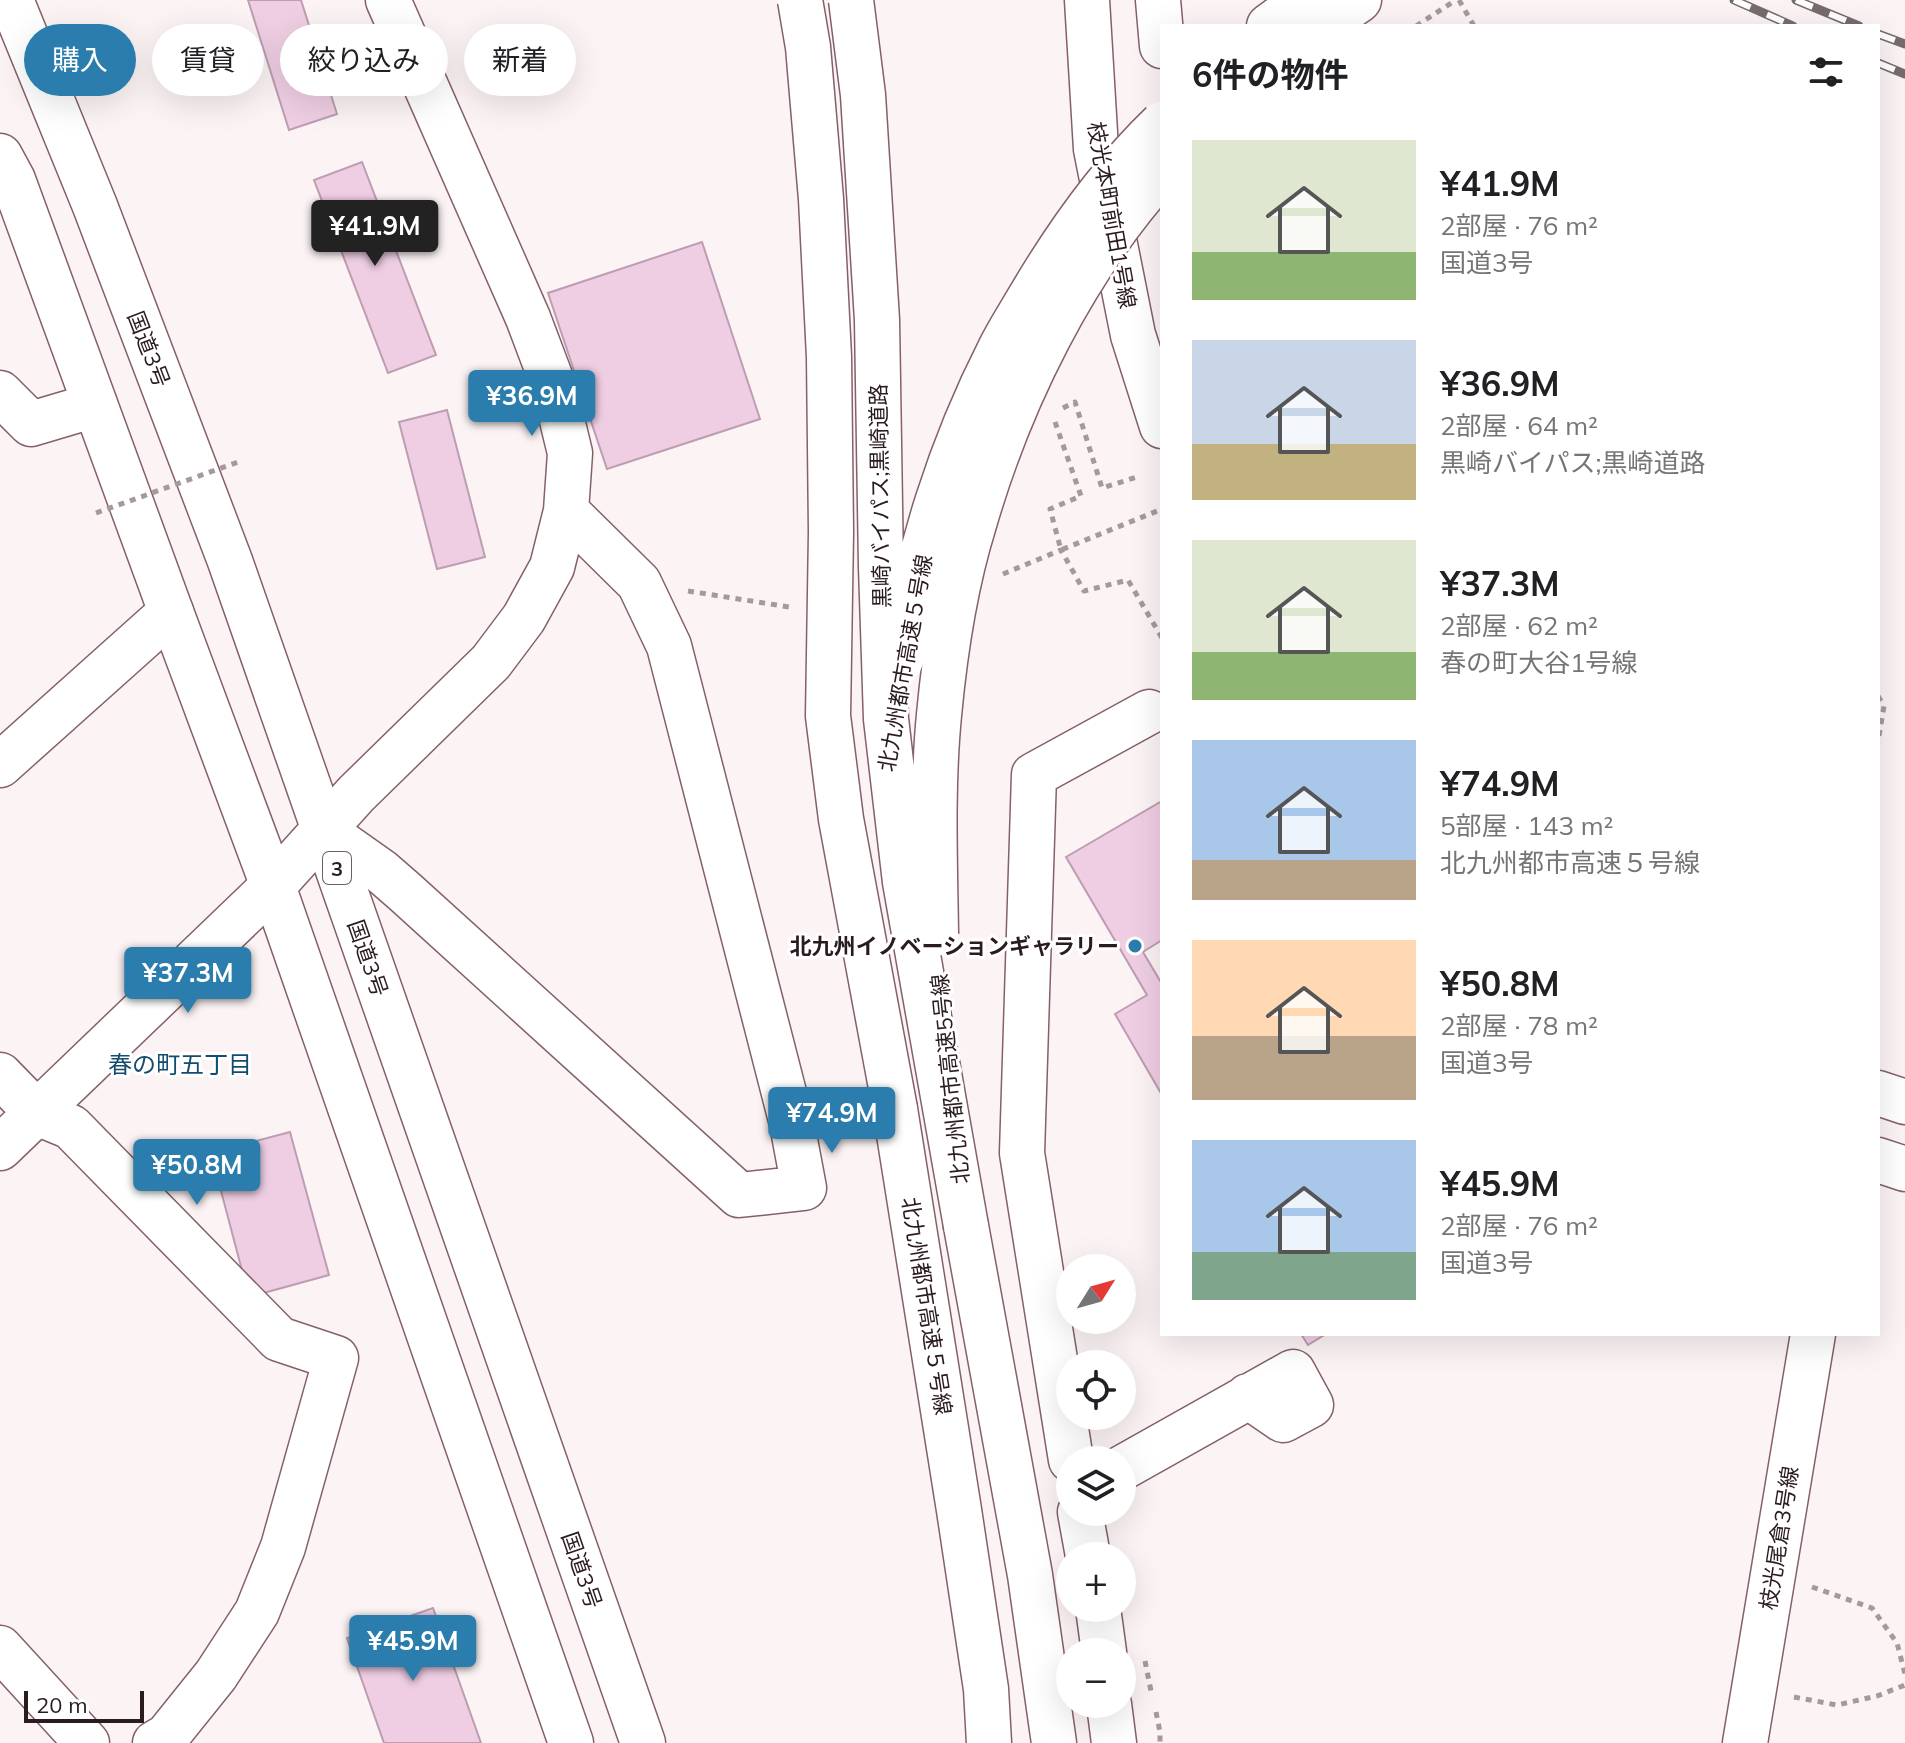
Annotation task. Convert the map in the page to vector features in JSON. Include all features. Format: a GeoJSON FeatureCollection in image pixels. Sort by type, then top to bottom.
{"type":"FeatureCollection","features":[{"type":"Feature","properties":{"kind":"main road","name":"国道3号"},"geometry":{"type":"LineString","coordinates":[[11,0],[95,206],[230,561],[643,1743]]}},
{"type":"Feature","properties":{"kind":"main road"},"geometry":{"type":"LineString","coordinates":[[0,1148],[273,886],[356,794],[491,662],[524,618],[552,567],[566,511],[570,453],[554,387],[528,318],[388,0]]}},
{"type":"Feature","properties":{"kind":"main road"},"geometry":{"type":"LineString","coordinates":[[800,0],[808,47],[821,199],[829,357],[831,532],[828,716],[841,819],[895,1109]]}},
{"type":"Feature","properties":{"kind":"main road","name":"黒崎バイパス;黒崎道路"},"geometry":{"type":"LineString","coordinates":[[851,0],[863,95],[877,320],[886,719],[905,882],[966,1226]]}},
{"type":"Feature","properties":{"kind":"main road","name":"枝光本町前田1号線"},"geometry":{"type":"LineString","coordinates":[[1087,0],[1096,149],[1133,335],[1160,420]]}},
{"type":"Feature","properties":{"kind":"main road"},"geometry":{"type":"LineString","coordinates":[[1158,0],[1160,24]]}},
{"type":"Feature","properties":{"kind":"main road"},"geometry":{"type":"LineString","coordinates":[[1272,24],[1305,0]]}},
{"type":"Feature","properties":{"kind":"main road"},"geometry":{"type":"LineString","coordinates":[[1324,24],[1359,0]]}},
{"type":"Feature","properties":{"kind":"main road"},"geometry":{"type":"LineString","coordinates":[[0,6],[95,206]]}},
{"type":"Feature","properties":{"kind":"main road","name":"北九州都市高速５号線"},"geometry":{"type":"LineString","coordinates":[[989,1743],[986,1689],[895,1109],[882,993],[881,885],[885,769],[902,647],[926,537],[959,440],[1000,348],[1046,270],[1090,203],[1160,126]]}},
{"type":"Feature","properties":{"kind":"main road"},"geometry":{"type":"LineString","coordinates":[[3,165],[273,886],[571,1743]]}},
{"type":"Feature","properties":{"kind":"main road","name":"北九州都市高速5号線"},"geometry":{"type":"LineString","coordinates":[[1054,1743],[1030,1575],[966,1226],[937,985],[934,821],[939,717],[951,620],[973,524],[1004,435],[1043,348],[1091,265],[1160,174]]}},
{"type":"Feature","properties":{"kind":"main road"},"geometry":{"type":"LineString","coordinates":[[0,393],[31,424],[95,405]]}},
{"type":"Feature","properties":{"kind":"main road"},"geometry":{"type":"LineString","coordinates":[[324,831],[405,892],[739,1195],[804,1188],[792,1124],[669,646],[639,583],[566,511]]}},
{"type":"Feature","properties":{"kind":"main road"},"geometry":{"type":"LineString","coordinates":[[0,765],[171,612]]}},
{"type":"Feature","properties":{"kind":"main road"},"geometry":{"type":"LineString","coordinates":[[1069,1446],[1022,1153],[1034,775],[1149,712]]}},
{"type":"Feature","properties":{"kind":"main road"},"geometry":{"type":"LineString","coordinates":[[0,1075],[37,1113],[71,1127],[279,1339],[336,1358],[283,1547],[257,1612],[216,1675],[167,1736],[155,1743]]}},
{"type":"Feature","properties":{"kind":"main road"},"geometry":{"type":"LineString","coordinates":[[1880,1094],[1905,1102]]}},
{"type":"Feature","properties":{"kind":"main road"},"geometry":{"type":"LineString","coordinates":[[1880,1161],[1905,1169]]}},
{"type":"Feature","properties":{"kind":"main road","name":"枝光尾倉3号線"},"geometry":{"type":"LineString","coordinates":[[1745,1743],[1813,1336]]}},
{"type":"Feature","properties":{"kind":"main road"},"geometry":{"type":"LineString","coordinates":[[1136,1460],[1248,1396]]}},
{"type":"Feature","properties":{"kind":"main road"},"geometry":{"type":"LineString","coordinates":[[0,1648],[87,1743]]}},
{"type":"Feature","properties":{"kind":"main road"},"geometry":{"type":"LineString","coordinates":[[1111,1718],[1114,1743]]}},
{"type":"Feature","properties":{"kind":"path"},"geometry":{"type":"LineString","coordinates":[[1419,24],[1458,0],[1473,24]]}},
{"type":"Feature","properties":{"kind":"path"},"geometry":{"type":"LineString","coordinates":[[1137,477],[1102,488],[1075,402],[1052,413],[1081,496],[1050,509],[1061,550],[1160,510]]}},
{"type":"Feature","properties":{"kind":"path"},"geometry":{"type":"LineString","coordinates":[[96,513],[238,462]]}},
{"type":"Feature","properties":{"kind":"path"},"geometry":{"type":"LineString","coordinates":[[1880,699],[1884,706],[1880,727]]}},
{"type":"Feature","properties":{"kind":"path"},"geometry":{"type":"LineString","coordinates":[[1801,1584],[1872,1608],[1897,1643],[1905,1674]]}},
{"type":"Feature","properties":{"kind":"path"},"geometry":{"type":"LineString","coordinates":[[1782,1694],[1837,1705],[1877,1696],[1905,1685]]}},
{"type":"Feature","properties":{"kind":"building"},"geometry":{"type":"Polygon","coordinates":[[[248,0],[301,0],[309,24],[280,24],[280,96],[331,96],[337,114],[289,130],[264,51],[264,24],[256,24],[248,0]]]}},
{"type":"Feature","properties":{"kind":"building"},"geometry":{"type":"Polygon","coordinates":[[[362,162],[436,355],[388,373],[314,180],[362,162]]]}},
{"type":"Feature","properties":{"kind":"building"},"geometry":{"type":"Polygon","coordinates":[[[702,242],[760,419],[607,469],[548,293],[702,242]]]}},
{"type":"Feature","properties":{"kind":"building"},"geometry":{"type":"Polygon","coordinates":[[[447,410],[485,557],[437,569],[399,422],[447,410]]]}},
{"type":"Feature","properties":{"kind":"building","name":"北九州イノベーションギャラリー"},"geometry":{"type":"Polygon","coordinates":[[[1160,802],[1160,941],[1143,952],[1160,981],[1160,1092],[1115,1014],[1147,995],[1066,857],[1160,802]]]}},
{"type":"Feature","properties":{"kind":"building"},"geometry":{"type":"Polygon","coordinates":[[[290,1132],[329,1275],[249,1297],[211,1153],[290,1132]]]}},
{"type":"Feature","properties":{"kind":"building"},"geometry":{"type":"Polygon","coordinates":[[[1302,1336],[1323,1336],[1308,1345],[1302,1336]]]}},
{"type":"Feature","properties":{"kind":"building"},"geometry":{"type":"Polygon","coordinates":[[[433,1608],[481,1743],[384,1743],[347,1638],[433,1608]]]}},
{"type":"Feature","properties":{"kind":"railway"},"geometry":{"type":"LineString","coordinates":[[1734,0],[1788,24]]}},
{"type":"Feature","properties":{"kind":"railway"},"geometry":{"type":"LineString","coordinates":[[1796,0],[1854,24]]}},
{"type":"Feature","properties":{"kind":"railway"},"geometry":{"type":"LineString","coordinates":[[1880,35],[1905,44]]}},
{"type":"Feature","properties":{"kind":"railway"},"geometry":{"type":"LineString","coordinates":[[1880,64],[1905,74]]}},
{"type":"Feature","properties":{"kind":"place","name":"北九州イノベーションギャラリー"},"geometry":{"type":"Point","coordinates":[1135,946]}},
{"type":"Feature","properties":{"kind":"district","name":"春の町五丁目"},"geometry":{"type":"Point","coordinates":[180,1064]}}]}
